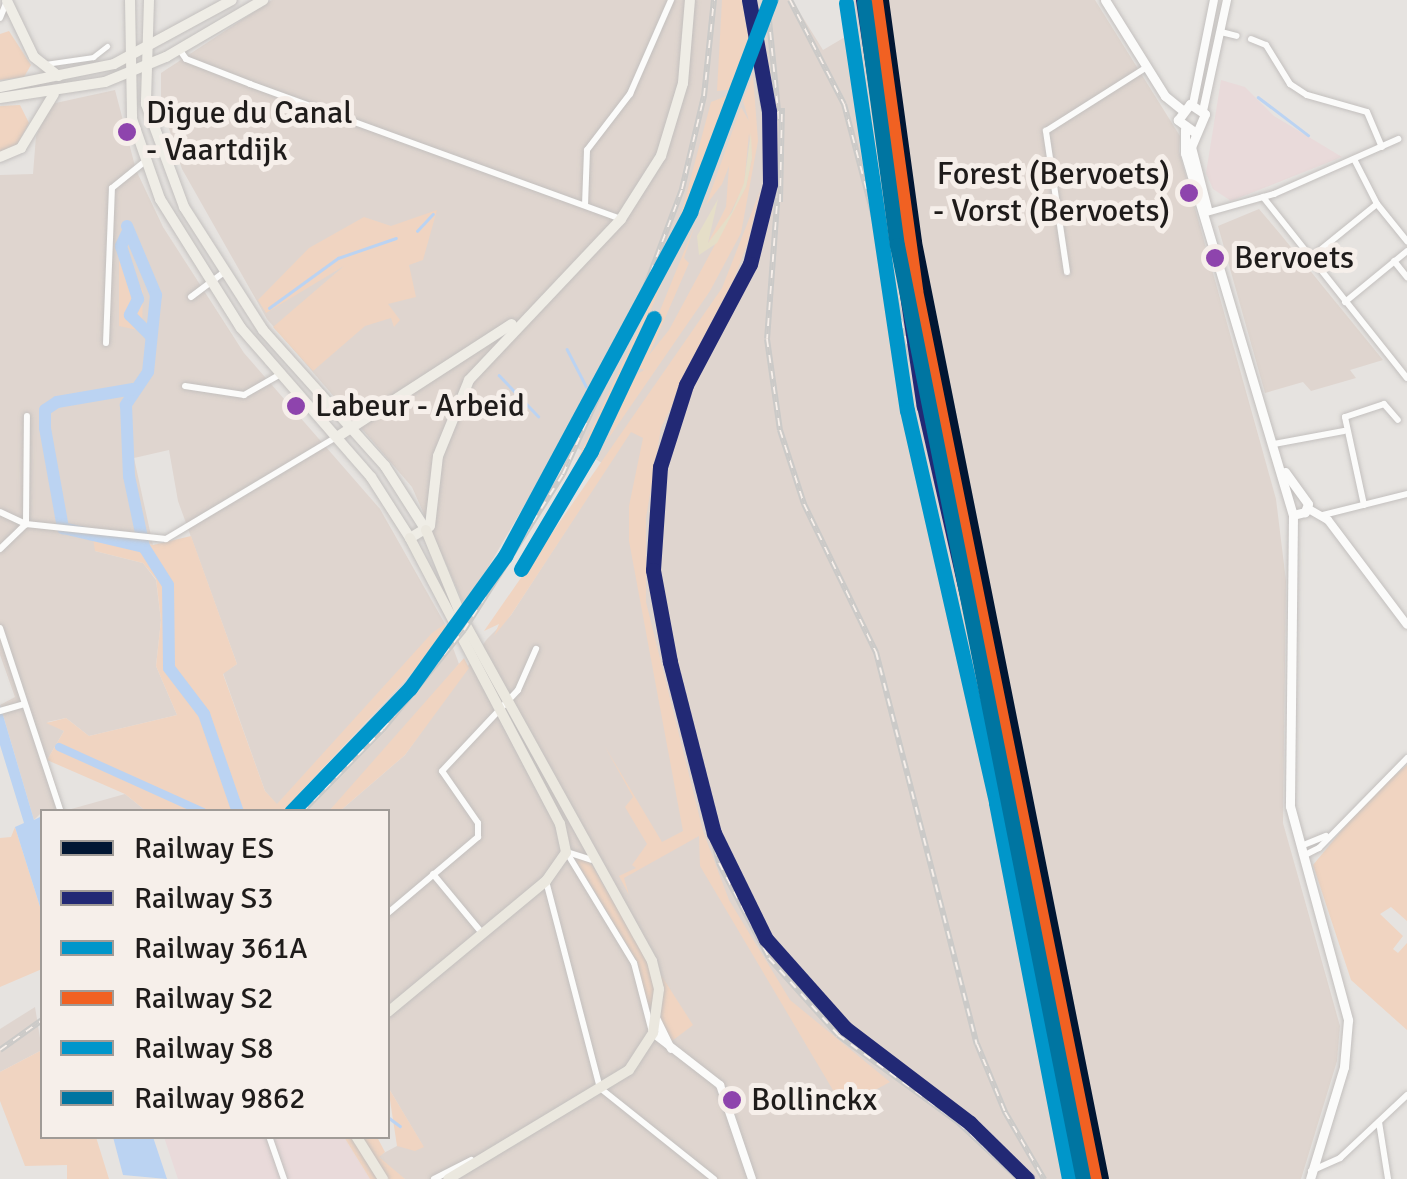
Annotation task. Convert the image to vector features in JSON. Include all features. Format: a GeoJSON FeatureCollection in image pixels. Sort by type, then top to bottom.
{"type":"FeatureCollection","features":[{"type":"Feature","properties":{"kind":"highway"},"geometry":{"type":"LineString","coordinates":[[426,530],[464,620],[652,961],[657,1020],[646,1050],[600,1088],[471,1160],[448,1179]]}},
{"type":"Feature","properties":{"kind":"highway"},"geometry":{"type":"LineString","coordinates":[[390,1010],[546,881],[566,852],[560,824],[410,538]]}},
{"type":"Feature","properties":{"kind":"highway"},"geometry":{"type":"LineString","coordinates":[[358,1139],[383,1179]]}},
{"type":"Feature","properties":{"kind":"main road"},"geometry":{"type":"LineString","coordinates":[[130,0],[129,72],[143,163],[211,280],[279,374],[383,492],[410,538],[426,530]]}},
{"type":"Feature","properties":{"kind":"main road"},"geometry":{"type":"LineString","coordinates":[[149,0],[146,104],[169,176],[224,272],[263,330],[352,428],[426,530]]}},
{"type":"Feature","properties":{"kind":"main road"},"geometry":{"type":"LineString","coordinates":[[0,87],[64,76],[129,57],[232,0]]}},
{"type":"Feature","properties":{"kind":"main road"},"geometry":{"type":"LineString","coordinates":[[6,98],[55,93],[145,66],[263,0]]}},
{"type":"Feature","properties":{"kind":"main road"},"geometry":{"type":"LineString","coordinates":[[336,437],[458,361],[485,351],[526,316],[622,219],[669,134],[687,40],[686,0]]}},
{"type":"Feature","properties":{"kind":"main road"},"geometry":{"type":"LineString","coordinates":[[1105,0],[1147,67],[1181,108]]}},
{"type":"Feature","properties":{"kind":"main road"},"geometry":{"type":"LineString","coordinates":[[7,1],[42,68],[64,76]]}},
{"type":"Feature","properties":{"kind":"main road"},"geometry":{"type":"LineString","coordinates":[[28,84],[34,57]]}},
{"type":"Feature","properties":{"kind":"main road"},"geometry":{"type":"LineString","coordinates":[[0,157],[17,152],[55,93]]}},
{"type":"Feature","properties":{"kind":"main road"},"geometry":{"type":"LineString","coordinates":[[6,98],[28,105],[34,122]]}},
{"type":"Feature","properties":{"kind":"main road"},"geometry":{"type":"LineString","coordinates":[[1181,108],[1193,104],[1203,110],[1204,124],[1189,130]]}},
{"type":"Feature","properties":{"kind":"main road"},"geometry":{"type":"LineString","coordinates":[[1181,108],[1178,120],[1189,130]]}},
{"type":"Feature","properties":{"kind":"main road"},"geometry":{"type":"LineString","coordinates":[[1189,130],[1185,153],[1281,466],[1292,515],[1289,796],[1348,1020],[1344,1067],[1310,1175]]}},
{"type":"Feature","properties":{"kind":"main road"},"geometry":{"type":"LineString","coordinates":[[426,530],[442,438],[485,351]]}},
{"type":"Feature","properties":{"kind":"main road"},"geometry":{"type":"LineString","coordinates":[[458,361],[468,368],[469,380]]}},
{"type":"Feature","properties":{"kind":"main road"},"geometry":{"type":"LineString","coordinates":[[1281,466],[1307,508],[1292,515]]}},
{"type":"Feature","properties":{"kind":"main road"},"geometry":{"type":"LineString","coordinates":[[1287,499],[1300,494]]}},
{"type":"Feature","properties":{"kind":"street"},"geometry":{"type":"LineString","coordinates":[[584,205],[586,150],[630,94],[671,0]]}},
{"type":"Feature","properties":{"kind":"street"},"geometry":{"type":"LineString","coordinates":[[0,18],[7,1]]}},
{"type":"Feature","properties":{"kind":"street"},"geometry":{"type":"LineString","coordinates":[[1193,104],[1212,1],[1227,3],[1203,110]]}},
{"type":"Feature","properties":{"kind":"street"},"geometry":{"type":"LineString","coordinates":[[1221,32],[1238,36]]}},
{"type":"Feature","properties":{"kind":"street"},"geometry":{"type":"LineString","coordinates":[[1251,39],[1266,46],[1290,84],[1307,95],[1360,106],[1382,147]]}},
{"type":"Feature","properties":{"kind":"street"},"geometry":{"type":"LineString","coordinates":[[42,68],[94,57],[106,46]]}},
{"type":"Feature","properties":{"kind":"street"},"geometry":{"type":"LineString","coordinates":[[179,50],[186,59],[250,84],[622,219]]}},
{"type":"Feature","properties":{"kind":"street"},"geometry":{"type":"LineString","coordinates":[[1067,272],[1046,131],[1147,67]]}},
{"type":"Feature","properties":{"kind":"street"},"geometry":{"type":"LineString","coordinates":[[1206,213],[1263,197],[1398,140]]}},
{"type":"Feature","properties":{"kind":"street"},"geometry":{"type":"LineString","coordinates":[[1354,160],[1376,204],[1407,241]]}},
{"type":"Feature","properties":{"kind":"street"},"geometry":{"type":"LineString","coordinates":[[106,342],[112,188],[143,163]]}},
{"type":"Feature","properties":{"kind":"street"},"geometry":{"type":"LineString","coordinates":[[1263,197],[1407,378]]}},
{"type":"Feature","properties":{"kind":"street"},"geometry":{"type":"LineString","coordinates":[[1309,259],[1376,204]]}},
{"type":"Feature","properties":{"kind":"street"},"geometry":{"type":"LineString","coordinates":[[1345,302],[1407,250]]}},
{"type":"Feature","properties":{"kind":"street"},"geometry":{"type":"LineString","coordinates":[[1394,261],[1407,277]]}},
{"type":"Feature","properties":{"kind":"street"},"geometry":{"type":"LineString","coordinates":[[191,297],[224,272]]}},
{"type":"Feature","properties":{"kind":"street"},"geometry":{"type":"LineString","coordinates":[[185,386],[244,395],[279,374]]}},
{"type":"Feature","properties":{"kind":"street"},"geometry":{"type":"LineString","coordinates":[[1364,505],[1344,431],[1346,415],[1378,404],[1398,420]]}},
{"type":"Feature","properties":{"kind":"street"},"geometry":{"type":"LineString","coordinates":[[0,550],[26,524],[27,416]]}},
{"type":"Feature","properties":{"kind":"street"},"geometry":{"type":"LineString","coordinates":[[1274,444],[1344,431]]}},
{"type":"Feature","properties":{"kind":"street"},"geometry":{"type":"LineString","coordinates":[[0,512],[26,524],[62,525],[166,540],[201,524],[336,437]]}},
{"type":"Feature","properties":{"kind":"street"},"geometry":{"type":"LineString","coordinates":[[1323,516],[1407,494]]}},
{"type":"Feature","properties":{"kind":"street"},"geometry":{"type":"LineString","coordinates":[[1307,508],[1323,516],[1407,625]]}},
{"type":"Feature","properties":{"kind":"street"},"geometry":{"type":"LineString","coordinates":[[0,628],[20,705],[60,809]]}},
{"type":"Feature","properties":{"kind":"street"},"geometry":{"type":"LineString","coordinates":[[390,911],[480,829],[446,783],[443,769],[509,699],[536,648]]}},
{"type":"Feature","properties":{"kind":"street"},"geometry":{"type":"LineString","coordinates":[[0,711],[20,705]]}},
{"type":"Feature","properties":{"kind":"street"},"geometry":{"type":"LineString","coordinates":[[1301,851],[1339,825],[1407,758]]}},
{"type":"Feature","properties":{"kind":"street"},"geometry":{"type":"LineString","coordinates":[[566,852],[587,854],[615,896]]}},
{"type":"Feature","properties":{"kind":"street"},"geometry":{"type":"LineString","coordinates":[[566,852],[634,963],[653,1033],[720,1085],[752,1179]]}},
{"type":"Feature","properties":{"kind":"street"},"geometry":{"type":"LineString","coordinates":[[433,874],[482,934]]}},
{"type":"Feature","properties":{"kind":"street"},"geometry":{"type":"LineString","coordinates":[[546,881],[600,1088],[714,1179]]}},
{"type":"Feature","properties":{"kind":"street"},"geometry":{"type":"LineString","coordinates":[[657,1020],[667,1047]]}},
{"type":"Feature","properties":{"kind":"street"},"geometry":{"type":"LineString","coordinates":[[646,1050],[667,1047]]}},
{"type":"Feature","properties":{"kind":"street"},"geometry":{"type":"LineString","coordinates":[[1310,1175],[1322,1171],[1407,1095]]}},
{"type":"Feature","properties":{"kind":"street"},"geometry":{"type":"LineString","coordinates":[[1379,1122],[1388,1179]]}},
{"type":"Feature","properties":{"kind":"street"},"geometry":{"type":"LineString","coordinates":[[271,1139],[284,1179]]}},
{"type":"Feature","properties":{"kind":"street"},"geometry":{"type":"LineString","coordinates":[[434,1179],[471,1160]]}},
{"type":"Feature","properties":{"kind":"shaded area"},"geometry":{"type":"Polygon","coordinates":[[[272,0],[792,0],[823,50],[845,37],[841,0],[1095,0],[1180,136],[1179,151],[1276,499],[1286,581],[1283,823],[1340,1026],[1337,1061],[1301,1179],[405,1179],[388,1170],[378,1156],[397,1146],[423,1146],[390,1090],[390,809],[342,809],[405,755],[487,639],[511,615],[620,447],[605,465],[563,439],[465,607],[412,487],[267,319],[182,169],[161,104],[161,73],[272,0]]]}},
{"type":"Feature","properties":{"kind":"shaded area"},"geometry":{"type":"Polygon","coordinates":[[[722,0],[742,0],[749,45],[736,89],[717,91],[722,0]]]}},
{"type":"Feature","properties":{"kind":"shaded area"},"geometry":{"type":"Polygon","coordinates":[[[9,31],[31,65],[24,77],[0,80],[0,34],[9,31]]]}},
{"type":"Feature","properties":{"kind":"shaded area"},"geometry":{"type":"Polygon","coordinates":[[[753,74],[758,141],[741,233],[710,291],[608,439],[631,378],[644,370],[637,367],[694,227],[684,258],[689,263],[649,355],[669,330],[746,187],[752,158],[749,133],[744,185],[724,226],[708,243],[726,207],[729,166],[722,184],[706,205],[741,107],[749,121],[743,101],[753,74]]]}},
{"type":"Feature","properties":{"kind":"shaded area"},"geometry":{"type":"Polygon","coordinates":[[[1221,80],[1245,87],[1274,116],[1342,157],[1231,201],[1213,189],[1206,173],[1221,80]]]}},
{"type":"Feature","properties":{"kind":"shaded area"},"geometry":{"type":"Polygon","coordinates":[[[115,90],[136,170],[163,227],[244,353],[380,509],[445,624],[277,805],[265,791],[223,673],[237,664],[178,501],[169,450],[134,458],[153,545],[120,536],[95,551],[143,563],[156,580],[161,620],[156,666],[177,715],[89,736],[66,718],[47,722],[64,731],[47,760],[63,809],[40,809],[34,820],[0,705],[15,697],[0,655],[0,175],[33,174],[36,136],[51,104],[115,90]]]}},
{"type":"Feature","properties":{"kind":"shaded area"},"geometry":{"type":"Polygon","coordinates":[[[734,93],[714,148],[676,233],[711,102],[734,93]]]}},
{"type":"Feature","properties":{"kind":"shaded area"},"geometry":{"type":"Polygon","coordinates":[[[20,105],[29,123],[17,145],[0,152],[0,106],[20,105]]]}},
{"type":"Feature","properties":{"kind":"shaded area"},"geometry":{"type":"Polygon","coordinates":[[[760,191],[734,279],[661,428],[646,518],[646,602],[703,831],[729,900],[790,1000],[890,1082],[843,1107],[700,866],[699,836],[624,878],[629,895],[619,876],[636,868],[632,865],[647,844],[625,807],[633,797],[604,745],[662,842],[683,831],[629,541],[629,506],[643,438],[631,432],[511,615],[494,636],[499,624],[484,631],[722,288],[760,191]]]}},
{"type":"Feature","properties":{"kind":"shaded area"},"geometry":{"type":"Polygon","coordinates":[[[1259,209],[1383,360],[1350,370],[1356,378],[1311,391],[1303,382],[1265,393],[1218,226],[1259,209]]]}},
{"type":"Feature","properties":{"kind":"shaded area"},"geometry":{"type":"Polygon","coordinates":[[[437,210],[423,260],[409,265],[416,297],[388,304],[400,320],[394,327],[391,318],[365,326],[313,371],[273,327],[344,266],[266,313],[258,300],[309,248],[364,217],[391,226],[437,210]]]}},
{"type":"Feature","properties":{"kind":"shaded area"},"geometry":{"type":"Polygon","coordinates":[[[679,241],[615,398],[572,478],[521,564],[563,491],[679,241]]]}},
{"type":"Feature","properties":{"kind":"shaded area"},"geometry":{"type":"Polygon","coordinates":[[[119,245],[143,291],[142,331],[119,326],[119,245]]]}},
{"type":"Feature","properties":{"kind":"shaded area"},"geometry":{"type":"Polygon","coordinates":[[[92,532],[153,545],[191,536],[237,664],[223,674],[265,791],[277,804],[432,633],[445,624],[448,634],[285,809],[144,809],[125,794],[47,760],[64,731],[46,723],[66,718],[89,736],[177,715],[156,666],[161,620],[156,579],[143,563],[95,551],[92,532]]]}},
{"type":"Feature","properties":{"kind":"shaded area"},"geometry":{"type":"Polygon","coordinates":[[[448,634],[459,664],[367,773],[331,809],[286,809],[448,634]]]}},
{"type":"Feature","properties":{"kind":"shaded area"},"geometry":{"type":"Polygon","coordinates":[[[464,658],[469,668],[405,755],[342,809],[331,809],[464,658]]]}},
{"type":"Feature","properties":{"kind":"shaded area"},"geometry":{"type":"Polygon","coordinates":[[[1407,765],[1407,921],[1391,907],[1380,914],[1403,936],[1393,949],[1398,953],[1407,943],[1407,1030],[1351,980],[1313,865],[1370,796],[1407,765]]]}},
{"type":"Feature","properties":{"kind":"shaded area"},"geometry":{"type":"Polygon","coordinates":[[[125,794],[144,809],[71,809],[125,794]]]}},
{"type":"Feature","properties":{"kind":"shaded area"},"geometry":{"type":"Polygon","coordinates":[[[15,827],[40,907],[40,970],[0,987],[0,838],[11,837],[15,827]]]}},
{"type":"Feature","properties":{"kind":"shaded area"},"geometry":{"type":"Polygon","coordinates":[[[574,857],[590,862],[644,954],[654,983],[654,1015],[648,1014],[638,963],[574,857]]]}},
{"type":"Feature","properties":{"kind":"shaded area"},"geometry":{"type":"Polygon","coordinates":[[[661,975],[693,1025],[672,1041],[661,1026],[661,975]]]}},
{"type":"Feature","properties":{"kind":"shaded area"},"geometry":{"type":"Polygon","coordinates":[[[35,1007],[40,1051],[0,1072],[0,1029],[35,1007]]]}},
{"type":"Feature","properties":{"kind":"shaded area"},"geometry":{"type":"Polygon","coordinates":[[[40,1051],[40,1139],[97,1139],[109,1179],[67,1179],[67,1165],[25,1166],[0,1101],[0,1072],[40,1051]]]}},
{"type":"Feature","properties":{"kind":"shaded area"},"geometry":{"type":"Polygon","coordinates":[[[390,1090],[424,1147],[415,1151],[397,1146],[390,1090]]]}},
{"type":"Feature","properties":{"kind":"shaded area"},"geometry":{"type":"Polygon","coordinates":[[[165,1139],[345,1139],[370,1179],[178,1179],[165,1139]]]}},
{"type":"Feature","properties":{"kind":"shaded area"},"geometry":{"type":"Polygon","coordinates":[[[345,1139],[378,1139],[385,1152],[379,1157],[405,1179],[370,1179],[345,1139]]]}},
{"type":"Feature","properties":{"kind":"sand"},"geometry":{"type":"Polygon","coordinates":[[[751,132],[752,158],[746,187],[717,243],[699,255],[697,236],[718,199],[708,243],[732,212],[744,183],[751,132]]]}},
{"type":"Feature","properties":{"kind":"water"},"geometry":{"type":"Polygon","coordinates":[[[0,705],[34,820],[40,817],[40,907],[15,827],[24,823],[0,745],[0,705]]]}},
{"type":"Feature","properties":{"kind":"water"},"geometry":{"type":"Polygon","coordinates":[[[114,1139],[154,1139],[167,1179],[123,1175],[114,1139]]]}},
{"type":"Feature","properties":{"kind":"waterway"},"geometry":{"type":"LineString","coordinates":[[1258,97],[1308,135]]}},
{"type":"Feature","properties":{"kind":"waterway"},"geometry":{"type":"LineString","coordinates":[[417,231],[433,214]]}},
{"type":"Feature","properties":{"kind":"waterway"},"geometry":{"type":"LineString","coordinates":[[127,226],[156,295],[148,372],[126,405],[129,476],[144,547],[168,585],[169,668],[204,714],[237,809]]}},
{"type":"Feature","properties":{"kind":"waterway"},"geometry":{"type":"LineString","coordinates":[[128,231],[121,246],[138,299],[130,315],[151,336]]}},
{"type":"Feature","properties":{"kind":"waterway"},"geometry":{"type":"LineString","coordinates":[[269,308],[338,258],[396,238]]}},
{"type":"Feature","properties":{"kind":"waterway"},"geometry":{"type":"LineString","coordinates":[[567,349],[586,386]]}},
{"type":"Feature","properties":{"kind":"waterway"},"geometry":{"type":"LineString","coordinates":[[499,375],[538,416]]}},
{"type":"Feature","properties":{"kind":"waterway"},"geometry":{"type":"LineString","coordinates":[[133,389],[57,402],[45,410],[45,428],[63,528],[144,547]]}},
{"type":"Feature","properties":{"kind":"waterway"},"geometry":{"type":"LineString","coordinates":[[59,747],[196,809]]}},
{"type":"Feature","properties":{"kind":"waterway"},"geometry":{"type":"LineString","coordinates":[[390,1118],[400,1126]]}},
{"type":"Feature","properties":{"kind":"railway"},"geometry":{"type":"LineString","coordinates":[[305,809],[383,729],[464,630],[563,474],[634,317],[682,189],[704,96],[714,0]]}},
{"type":"Feature","properties":{"kind":"railway"},"geometry":{"type":"LineString","coordinates":[[745,0],[767,129],[766,184],[746,263],[682,384],[656,466],[650,569],[666,662],[719,863],[769,958],[838,1035],[959,1123],[1019,1179]]}},
{"type":"Feature","properties":{"kind":"railway"},"geometry":{"type":"LineString","coordinates":[[767,0],[779,120]]}},
{"type":"Feature","properties":{"kind":"railway"},"geometry":{"type":"LineString","coordinates":[[790,0],[844,104],[924,406]]}},
{"type":"Feature","properties":{"kind":"railway"},"geometry":{"type":"LineString","coordinates":[[858,0],[892,227]]}},
{"type":"Feature","properties":{"kind":"railway"},"geometry":{"type":"LineString","coordinates":[[780,202],[782,108]]}},
{"type":"Feature","properties":{"kind":"railway"},"geometry":{"type":"LineString","coordinates":[[778,190],[767,339],[780,430],[804,504],[876,652],[977,1044],[1005,1112],[1044,1179]]}},
{"type":"Feature","properties":{"kind":"railway"},"geometry":{"type":"LineString","coordinates":[[0,1050],[40,1021]]}},
{"type":"Feature","properties":{"kind":"rail line","name":"S3"},"geometry":{"type":"LineString","coordinates":[[749,0],[769,111],[770,184],[750,264],[686,385],[660,467],[653,570],[670,662],[714,833],[766,939],[845,1028],[970,1123],[1027,1179]]}},
{"type":"Feature","properties":{"kind":"rail line","name":"S8"},"geometry":{"type":"LineString","coordinates":[[294,809],[410,688],[505,556],[690,212],[770,0]]}},
{"type":"Feature","properties":{"kind":"rail line","name":"S3"},"geometry":{"type":"LineString","coordinates":[[863,0],[924,406],[1013,799],[1087,1179]]}},
{"type":"Feature","properties":{"kind":"rail line","name":"S2"},"geometry":{"type":"LineString","coordinates":[[875,0],[915,290],[1094,1179]]}},
{"type":"Feature","properties":{"kind":"rail line","name":"ES"},"geometry":{"type":"LineString","coordinates":[[881,0],[914,242],[1101,1179]]}},
{"type":"Feature","properties":{"kind":"rail line","name":"9862"},"geometry":{"type":"LineString","coordinates":[[864,2],[897,245],[1083,1179]]}},
{"type":"Feature","properties":{"kind":"rail line","name":"361A"},"geometry":{"type":"LineString","coordinates":[[870,2],[893,191]]}},
{"type":"Feature","properties":{"kind":"rail line","name":"361A"},"geometry":{"type":"LineString","coordinates":[[846,3],[907,410],[996,803],[1069,1179]]}},
{"type":"Feature","properties":{"kind":"rail line","name":"361A"},"geometry":{"type":"LineString","coordinates":[[913,311],[948,482]]}},
{"type":"Feature","properties":{"kind":"rail line","name":"S8"},"geometry":{"type":"LineString","coordinates":[[521,569],[591,451],[654,318]]}},
{"type":"Feature","properties":{"kind":"place","name":"Digue du Canal - Vaartdijk"},"geometry":{"type":"Point","coordinates":[127,132]}},
{"type":"Feature","properties":{"kind":"place","name":"Forest (Bervoets) - Vorst (Bervoets)"},"geometry":{"type":"Point","coordinates":[1189,193]}},
{"type":"Feature","properties":{"kind":"place","name":"Bervoets"},"geometry":{"type":"Point","coordinates":[1215,258]}},
{"type":"Feature","properties":{"kind":"place","name":"Labeur - Arbeid"},"geometry":{"type":"Point","coordinates":[296,406]}},
{"type":"Feature","properties":{"kind":"place","name":"Bollinckx"},"geometry":{"type":"Point","coordinates":[732,1100]}}]}
